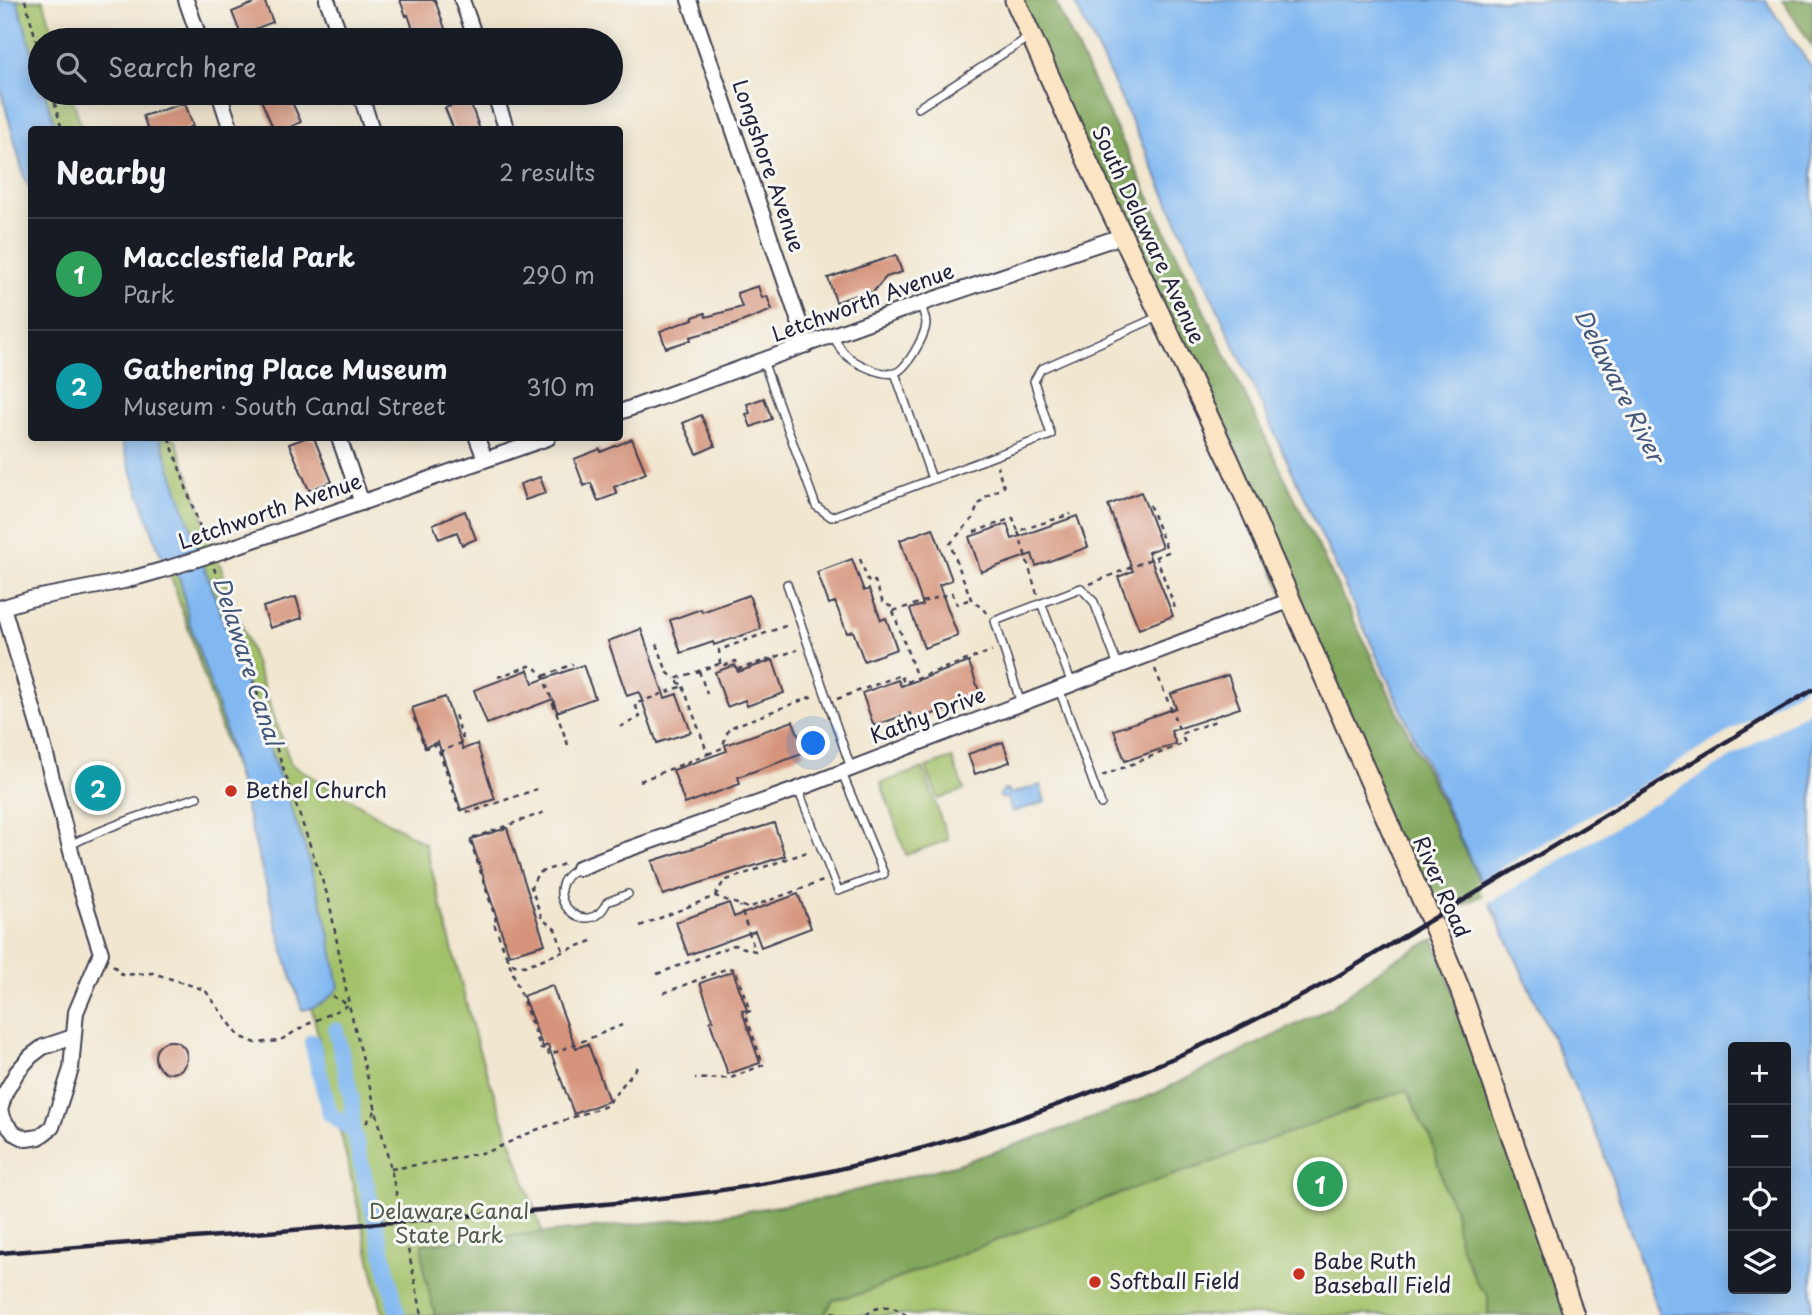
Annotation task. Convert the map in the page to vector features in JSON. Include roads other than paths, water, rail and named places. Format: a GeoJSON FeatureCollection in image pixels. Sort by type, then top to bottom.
{"type":"FeatureCollection","features":[{"type":"Feature","properties":{"kind":"main road","name":"South Delaware Avenue"},"geometry":{"type":"LineString","coordinates":[[1015,0],[1241,488]]}},
{"type":"Feature","properties":{"kind":"main road","name":"River Road"},"geometry":{"type":"LineString","coordinates":[[1241,488],[1456,980],[1574,1315]]}},
{"type":"Feature","properties":{"kind":"street"},"geometry":{"type":"LineString","coordinates":[[186,0],[196,28]]}},
{"type":"Feature","properties":{"kind":"street"},"geometry":{"type":"LineString","coordinates":[[327,0],[338,28]]}},
{"type":"Feature","properties":{"kind":"street"},"geometry":{"type":"LineString","coordinates":[[461,0],[472,28]]}},
{"type":"Feature","properties":{"kind":"street","name":"Longshore Avenue"},"geometry":{"type":"LineString","coordinates":[[690,0],[807,345]]}},
{"type":"Feature","properties":{"kind":"street"},"geometry":{"type":"LineString","coordinates":[[223,105],[230,126]]}},
{"type":"Feature","properties":{"kind":"street"},"geometry":{"type":"LineString","coordinates":[[364,105],[371,126]]}},
{"type":"Feature","properties":{"kind":"street"},"geometry":{"type":"LineString","coordinates":[[498,105],[506,126]]}},
{"type":"Feature","properties":{"kind":"street","name":"Letchworth Avenue"},"geometry":{"type":"LineString","coordinates":[[623,411],[921,303],[1122,236]]}},
{"type":"Feature","properties":{"kind":"street"},"geometry":{"type":"LineString","coordinates":[[340,441],[362,503]]}},
{"type":"Feature","properties":{"kind":"street"},"geometry":{"type":"LineString","coordinates":[[478,441],[485,460]]}},
{"type":"Feature","properties":{"kind":"street","name":"Letchworth Avenue"},"geometry":{"type":"LineString","coordinates":[[2,607],[124,581],[169,568],[539,441]]}},
{"type":"Feature","properties":{"kind":"street","name":"Kathy Drive"},"geometry":{"type":"LineString","coordinates":[[571,866],[620,852],[797,789],[1291,600]]}},
{"type":"Feature","properties":{"kind":"street"},"geometry":{"type":"LineString","coordinates":[[2,607],[40,732],[81,890],[101,953],[76,1012],[71,1069],[52,1127],[38,1137],[26,1139],[14,1133],[3,1120],[1,1111],[5,1093],[17,1072],[43,1046],[73,1037]]}},
{"type":"Feature","properties":{"kind":"lane"},"geometry":{"type":"LineString","coordinates":[[918,108],[1031,36]]}},
{"type":"Feature","properties":{"kind":"lane"},"geometry":{"type":"LineString","coordinates":[[833,335],[843,353],[862,366],[895,373],[902,369],[918,347],[926,326],[921,303]]}},
{"type":"Feature","properties":{"kind":"lane"},"geometry":{"type":"LineString","coordinates":[[763,361],[816,506],[831,517],[1051,435],[1034,381],[1041,369],[1160,316]]}},
{"type":"Feature","properties":{"kind":"lane"},"geometry":{"type":"LineString","coordinates":[[895,373],[932,479]]}},
{"type":"Feature","properties":{"kind":"lane"},"geometry":{"type":"LineString","coordinates":[[787,584],[884,874],[838,891],[797,789]]}},
{"type":"Feature","properties":{"kind":"lane"},"geometry":{"type":"LineString","coordinates":[[1021,704],[995,621],[1041,603],[1081,588],[1094,602],[1118,667]]}},
{"type":"Feature","properties":{"kind":"lane"},"geometry":{"type":"LineString","coordinates":[[1041,603],[1101,804]]}},
{"type":"Feature","properties":{"kind":"lane"},"geometry":{"type":"LineString","coordinates":[[69,846],[142,815],[197,797]]}},
{"type":"Feature","properties":{"kind":"lane"},"geometry":{"type":"LineString","coordinates":[[571,866],[562,884],[562,900],[565,907],[579,917],[597,916],[607,902],[628,894]]}},
{"type":"Feature","properties":{"kind":"water"},"geometry":{"type":"Polygon","coordinates":[[[0,0],[17,0],[28,37],[28,105],[49,105],[55,126],[28,126],[28,185],[25,180],[0,87],[0,0]]]}},
{"type":"Feature","properties":{"kind":"water","name":"Delaware River"},"geometry":{"type":"Polygon","coordinates":[[[1073,0],[1765,0],[1812,68],[1812,1315],[1659,1315],[1599,1140],[1112,79],[1073,0]]]}},
{"type":"Feature","properties":{"kind":"water"},"geometry":{"type":"Polygon","coordinates":[[[121,441],[161,441],[304,845],[328,926],[339,987],[328,999],[313,1007],[302,1010],[285,956],[223,722],[189,621],[180,579],[160,553],[121,441]]]}},
{"type":"Feature","properties":{"kind":"water"},"geometry":{"type":"Polygon","coordinates":[[[1040,785],[1045,802],[1012,812],[1007,798],[1001,798],[999,795],[1004,790],[1010,794],[1040,785]]]}},
{"type":"Feature","properties":{"kind":"waterway","name":"Delaware Canal"},"geometry":{"type":"LineString","coordinates":[[336,1030],[352,1101],[353,1130],[398,1315]]}},
{"type":"Feature","properties":{"kind":"waterway","name":"Delaware Canal"},"geometry":{"type":"LineString","coordinates":[[312,1042],[330,1114],[353,1130]]}},
{"type":"Feature","properties":{"kind":"railway"},"geometry":{"type":"LineString","coordinates":[[0,1253],[644,1200],[738,1188],[831,1171],[961,1137],[1026,1116],[1151,1068],[1273,1011],[1333,979],[1812,690]]}},
{"type":"Feature","properties":{"kind":"place","name":"Gathering Place Museum"},"geometry":{"type":"Point","coordinates":[98,788]}},
{"type":"Feature","properties":{"kind":"place","name":"Bethel Church"},"geometry":{"type":"Point","coordinates":[231,791]}},
{"type":"Feature","properties":{"kind":"place","name":"Macclesfield Park"},"geometry":{"type":"Point","coordinates":[1320,1184]}},
{"type":"Feature","properties":{"kind":"place","name":"Babe Ruth Baseball Field"},"geometry":{"type":"Point","coordinates":[1299,1274]}},
{"type":"Feature","properties":{"kind":"place","name":"Softball Field"},"geometry":{"type":"Point","coordinates":[1095,1282]}},
{"type":"Feature","properties":{"kind":"park label","name":"Delaware Canal State Park"},"geometry":{"type":"Point","coordinates":[449,1224]}}]}
